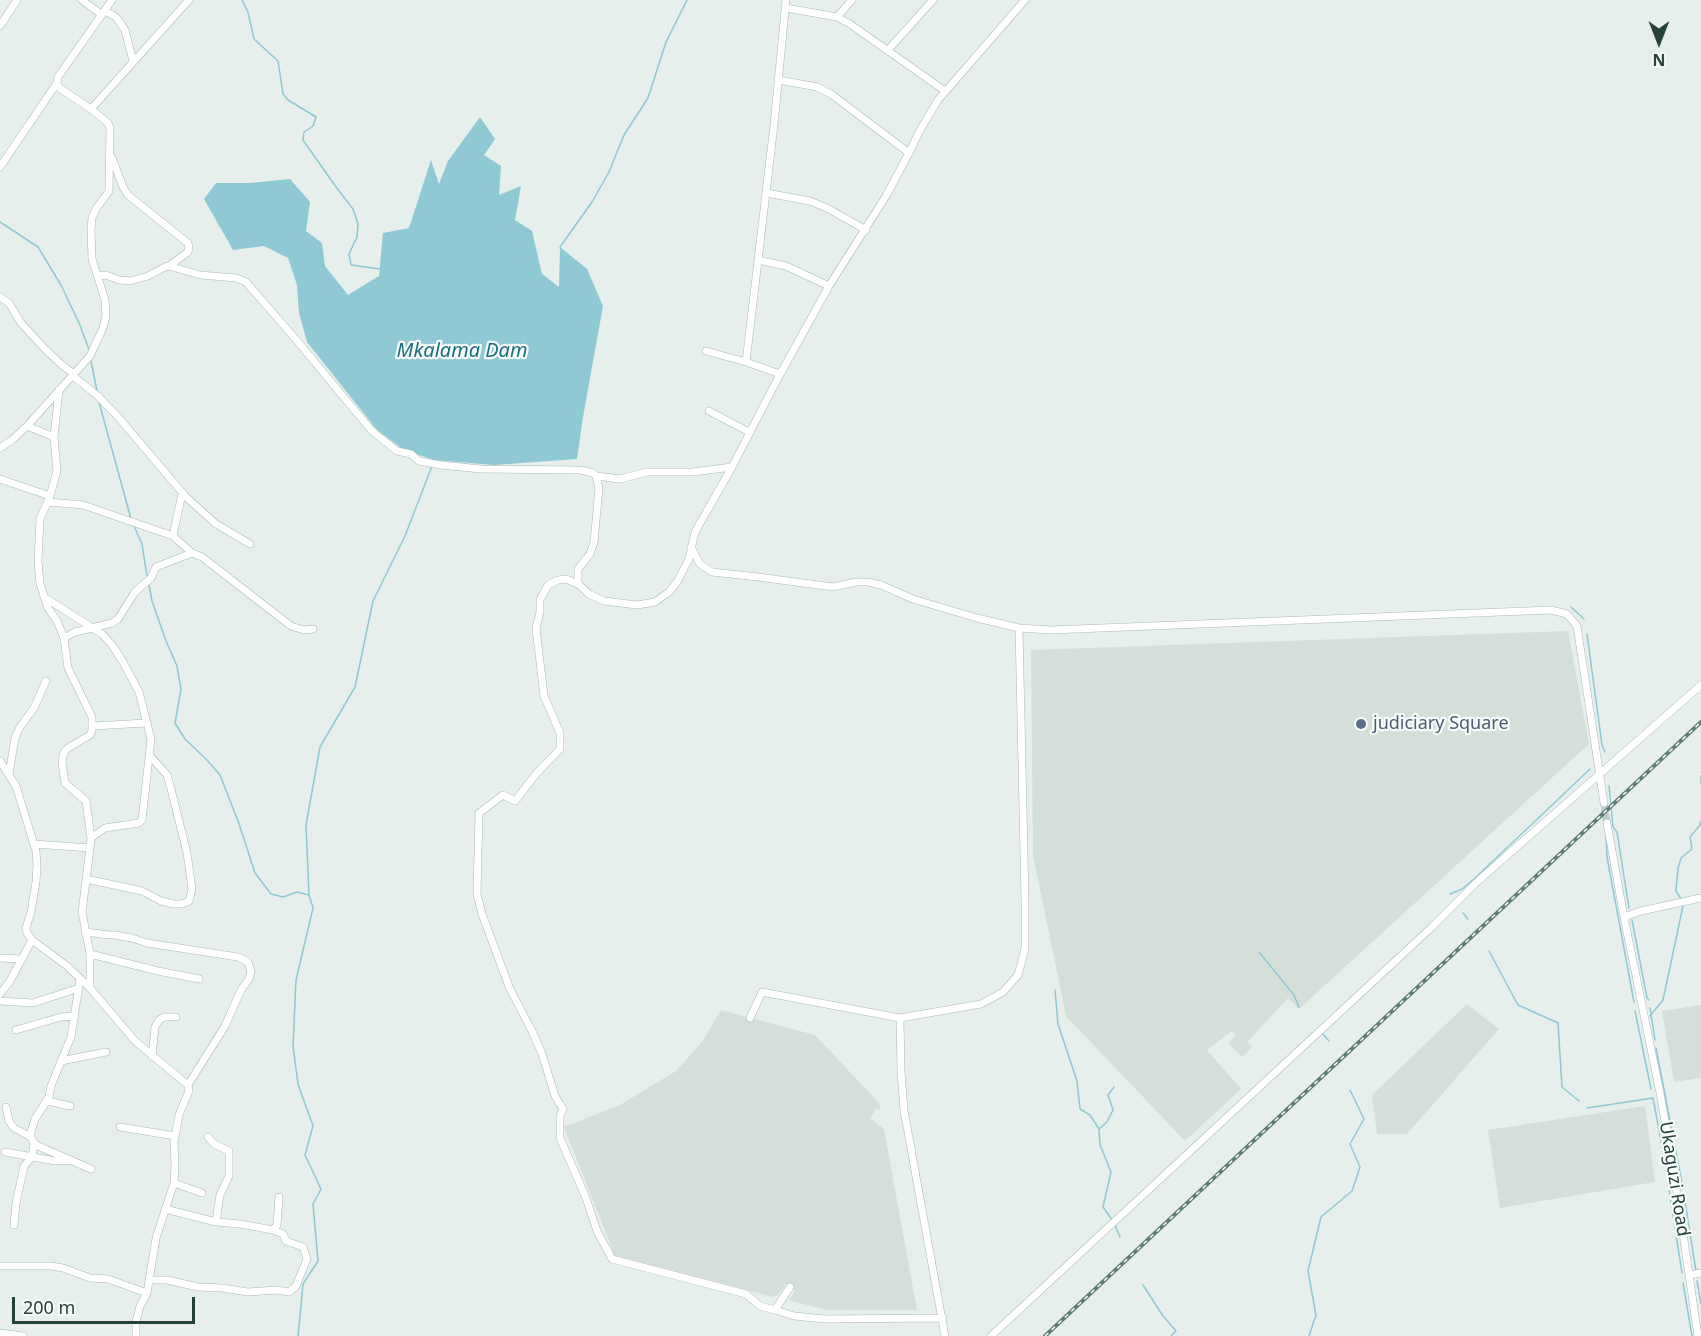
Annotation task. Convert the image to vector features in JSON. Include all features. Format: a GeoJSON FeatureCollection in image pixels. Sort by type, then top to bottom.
{"type":"FeatureCollection","features":[{"type":"Feature","properties":{"kind":"street"},"geometry":{"type":"LineString","coordinates":[[1,24],[17,0]]}},
{"type":"Feature","properties":{"kind":"street"},"geometry":{"type":"LineString","coordinates":[[82,0],[103,13],[116,17],[125,30],[133,61]]}},
{"type":"Feature","properties":{"kind":"street"},"geometry":{"type":"LineString","coordinates":[[0,167],[57,83],[58,77],[112,0]]}},
{"type":"Feature","properties":{"kind":"street"},"geometry":{"type":"LineString","coordinates":[[91,109],[189,0]]}},
{"type":"Feature","properties":{"kind":"street"},"geometry":{"type":"LineString","coordinates":[[837,17],[852,0]]}},
{"type":"Feature","properties":{"kind":"street"},"geometry":{"type":"LineString","coordinates":[[888,50],[933,0]]}},
{"type":"Feature","properties":{"kind":"street"},"geometry":{"type":"LineString","coordinates":[[943,1318],[825,1319],[794,1316],[760,1306],[746,1294],[612,1259],[597,1231],[586,1198],[560,1138],[560,1116],[563,1109],[555,1096],[542,1054],[510,989],[482,914],[477,894],[479,813],[503,795],[515,801],[560,749],[560,733],[544,696],[536,628],[540,600],[548,585],[566,579],[604,601],[637,605],[654,602],[669,592],[689,559],[695,531],[732,467],[780,374],[830,286],[866,230],[938,100],[1025,0]]}},
{"type":"Feature","properties":{"kind":"street"},"geometry":{"type":"LineString","coordinates":[[746,362],[786,4],[837,17],[866,34],[945,91]]}},
{"type":"Feature","properties":{"kind":"street"},"geometry":{"type":"LineString","coordinates":[[778,80],[817,87],[831,94],[909,153]]}},
{"type":"Feature","properties":{"kind":"street"},"geometry":{"type":"LineString","coordinates":[[0,448],[27,426],[90,356],[104,328],[106,316],[105,300],[92,259],[91,230],[92,218],[96,209],[110,191],[110,128],[108,123],[58,87],[57,83]]}},
{"type":"Feature","properties":{"kind":"street"},"geometry":{"type":"LineString","coordinates":[[98,276],[106,275],[130,281],[148,276],[169,266],[188,252],[189,247],[188,243],[128,195],[110,154]]}},
{"type":"Feature","properties":{"kind":"street"},"geometry":{"type":"LineString","coordinates":[[766,193],[810,201],[866,230]]}},
{"type":"Feature","properties":{"kind":"street"},"geometry":{"type":"LineString","coordinates":[[758,260],[786,266],[830,286]]}},
{"type":"Feature","properties":{"kind":"street"},"geometry":{"type":"LineString","coordinates":[[169,266],[200,275],[236,278],[246,282],[372,431],[397,451],[411,454],[419,461],[501,470],[581,470],[596,476],[620,479],[647,472],[693,472],[732,467]]}},
{"type":"Feature","properties":{"kind":"street"},"geometry":{"type":"LineString","coordinates":[[0,297],[9,303],[21,323],[45,349],[119,418],[182,494],[216,524],[250,544]]}},
{"type":"Feature","properties":{"kind":"street"},"geometry":{"type":"LineString","coordinates":[[706,351],[780,374]]}},
{"type":"Feature","properties":{"kind":"street"},"geometry":{"type":"LineString","coordinates":[[59,390],[54,437],[57,467],[49,499],[40,519],[38,561],[40,584],[48,608],[57,621],[64,638],[68,668],[92,717],[93,726],[90,735],[68,748],[62,762],[65,783],[86,801],[91,838],[82,903],[90,954],[90,988]]}},
{"type":"Feature","properties":{"kind":"street"},"geometry":{"type":"LineString","coordinates":[[709,411],[749,432]]}},
{"type":"Feature","properties":{"kind":"street"},"geometry":{"type":"LineString","coordinates":[[27,426],[54,437]]}},
{"type":"Feature","properties":{"kind":"street"},"geometry":{"type":"LineString","coordinates":[[578,584],[578,569],[593,548],[599,488],[596,476]]}},
{"type":"Feature","properties":{"kind":"street"},"geometry":{"type":"LineString","coordinates":[[0,479],[49,499],[83,505],[172,537],[192,553],[202,557],[291,626],[304,630],[313,629]]}},
{"type":"Feature","properties":{"kind":"street"},"geometry":{"type":"LineString","coordinates":[[172,537],[182,494]]}},
{"type":"Feature","properties":{"kind":"street"},"geometry":{"type":"LineString","coordinates":[[691,548],[700,564],[711,572],[833,587],[868,582],[913,599],[977,618],[1019,627],[1051,630],[1551,610],[1567,614],[1577,626],[1604,802]]}},
{"type":"Feature","properties":{"kind":"street"},"geometry":{"type":"LineString","coordinates":[[64,638],[75,632],[112,623],[118,619],[135,592],[151,578],[156,567],[192,553]]}},
{"type":"Feature","properties":{"kind":"street"},"geometry":{"type":"LineString","coordinates":[[44,596],[106,638],[123,662],[139,692],[151,739],[141,822],[105,828],[91,838]]}},
{"type":"Feature","properties":{"kind":"street"},"geometry":{"type":"LineString","coordinates":[[750,1018],[762,992],[900,1018],[981,1004],[1003,992],[1018,975],[1025,950],[1019,627]]}},
{"type":"Feature","properties":{"kind":"street"},"geometry":{"type":"LineString","coordinates":[[9,774],[15,738],[34,708],[46,681]]}},
{"type":"Feature","properties":{"kind":"street"},"geometry":{"type":"LineString","coordinates":[[991,1336],[1432,927],[1478,881],[1701,685]]}},
{"type":"Feature","properties":{"kind":"street"},"geometry":{"type":"LineString","coordinates":[[93,726],[146,723]]}},
{"type":"Feature","properties":{"kind":"street"},"geometry":{"type":"LineString","coordinates":[[86,879],[142,891],[161,901],[173,904],[189,901],[192,889],[188,853],[171,789],[167,775],[150,756]]}},
{"type":"Feature","properties":{"kind":"street"},"geometry":{"type":"LineString","coordinates":[[0,761],[16,786],[34,843],[37,866],[27,933],[32,940],[67,966],[90,988],[135,1041],[188,1085]]}},
{"type":"Feature","properties":{"kind":"street","name":"Ukaguzi Road"},"geometry":{"type":"LineString","coordinates":[[1607,823],[1660,1093],[1698,1336]]}},
{"type":"Feature","properties":{"kind":"street"},"geometry":{"type":"LineString","coordinates":[[34,843],[90,848]]}},
{"type":"Feature","properties":{"kind":"street"},"geometry":{"type":"LineString","coordinates":[[1624,917],[1701,898]]}},
{"type":"Feature","properties":{"kind":"street"},"geometry":{"type":"LineString","coordinates":[[85,932],[123,936],[158,945],[238,957],[248,962],[251,971],[225,1026],[188,1085],[189,1091],[179,1115],[175,1136],[174,1183],[156,1238],[147,1293],[140,1306],[136,1322],[136,1336]]}},
{"type":"Feature","properties":{"kind":"street"},"geometry":{"type":"LineString","coordinates":[[0,994],[32,940]]}},
{"type":"Feature","properties":{"kind":"street"},"geometry":{"type":"LineString","coordinates":[[90,954],[199,979]]}},
{"type":"Feature","properties":{"kind":"street"},"geometry":{"type":"LineString","coordinates":[[0,958],[22,959]]}},
{"type":"Feature","properties":{"kind":"street"},"geometry":{"type":"LineString","coordinates":[[14,1225],[24,1166],[32,1157],[31,1132],[35,1119],[47,1101],[71,1037],[80,979]]}},
{"type":"Feature","properties":{"kind":"street"},"geometry":{"type":"LineString","coordinates":[[0,1001],[33,1003],[79,988]]}},
{"type":"Feature","properties":{"kind":"street"},"geometry":{"type":"LineString","coordinates":[[16,1030],[61,1017],[75,1016]]}},
{"type":"Feature","properties":{"kind":"street"},"geometry":{"type":"LineString","coordinates":[[152,1056],[155,1027],[159,1020],[164,1017],[176,1017]]}},
{"type":"Feature","properties":{"kind":"street"},"geometry":{"type":"LineString","coordinates":[[900,1018],[904,1110],[945,1336]]}},
{"type":"Feature","properties":{"kind":"street"},"geometry":{"type":"LineString","coordinates":[[61,1061],[106,1052]]}},
{"type":"Feature","properties":{"kind":"street"},"geometry":{"type":"LineString","coordinates":[[47,1101],[70,1106]]}},
{"type":"Feature","properties":{"kind":"street"},"geometry":{"type":"LineString","coordinates":[[6,1107],[9,1121],[14,1128],[72,1161],[91,1169]]}},
{"type":"Feature","properties":{"kind":"street"},"geometry":{"type":"LineString","coordinates":[[120,1127],[175,1136]]}},
{"type":"Feature","properties":{"kind":"street"},"geometry":{"type":"LineString","coordinates":[[208,1137],[219,1148],[229,1149],[229,1176],[220,1195],[216,1222]]}},
{"type":"Feature","properties":{"kind":"street"},"geometry":{"type":"LineString","coordinates":[[5,1152],[56,1161],[72,1161]]}},
{"type":"Feature","properties":{"kind":"street"},"geometry":{"type":"LineString","coordinates":[[174,1183],[202,1193]]}},
{"type":"Feature","properties":{"kind":"street"},"geometry":{"type":"LineString","coordinates":[[273,1230],[277,1225],[279,1197]]}},
{"type":"Feature","properties":{"kind":"street"},"geometry":{"type":"LineString","coordinates":[[149,1280],[167,1280],[198,1287],[248,1292],[276,1290],[290,1292],[297,1286],[307,1259],[303,1247],[286,1241],[283,1234],[273,1230],[216,1222],[165,1209]]}},
{"type":"Feature","properties":{"kind":"street"},"geometry":{"type":"LineString","coordinates":[[0,1266],[63,1268],[90,1278],[123,1283],[147,1293]]}},
{"type":"Feature","properties":{"kind":"street"},"geometry":{"type":"LineString","coordinates":[[1689,1275],[1701,1273]]}},
{"type":"Feature","properties":{"kind":"street"},"geometry":{"type":"LineString","coordinates":[[775,1310],[790,1287]]}},
{"type":"Feature","properties":{"kind":"street"},"geometry":{"type":"LineString","coordinates":[[0,1333],[23,1336]]}},
{"type":"Feature","properties":{"kind":"shaded area"},"geometry":{"type":"Polygon","coordinates":[[[1568,631],[1589,744],[1299,1009],[1288,998],[1247,1042],[1252,1047],[1242,1057],[1228,1043],[1236,1035],[1232,1031],[1207,1050],[1241,1089],[1185,1141],[1066,1016],[1033,855],[1031,650],[1568,631]]]}},
{"type":"Feature","properties":{"kind":"shaded area"},"geometry":{"type":"Polygon","coordinates":[[[1467,1004],[1499,1029],[1407,1134],[1377,1134],[1372,1095],[1467,1004]]]}},
{"type":"Feature","properties":{"kind":"shaded area"},"geometry":{"type":"Polygon","coordinates":[[[1701,1005],[1701,1078],[1674,1082],[1662,1011],[1701,1005]]]}},
{"type":"Feature","properties":{"kind":"shaded area"},"geometry":{"type":"Polygon","coordinates":[[[721,1010],[815,1035],[879,1103],[881,1110],[876,1109],[870,1118],[884,1129],[917,1310],[827,1310],[791,1301],[795,1290],[786,1284],[778,1295],[773,1297],[615,1256],[564,1127],[620,1105],[676,1071],[702,1042],[721,1010]]]}},
{"type":"Feature","properties":{"kind":"shaded area"},"geometry":{"type":"Polygon","coordinates":[[[1645,1106],[1655,1182],[1500,1208],[1488,1130],[1645,1106]]]}},
{"type":"Feature","properties":{"kind":"water","name":"Mkalama Dam"},"geometry":{"type":"Polygon","coordinates":[[[480,117],[495,139],[484,155],[501,166],[499,195],[521,186],[515,220],[532,231],[542,274],[559,287],[560,247],[587,269],[603,306],[577,459],[494,465],[434,460],[404,450],[377,430],[307,342],[299,313],[297,285],[288,258],[264,246],[233,250],[204,199],[216,183],[250,183],[290,179],[310,202],[306,231],[322,243],[325,266],[348,295],[379,276],[383,233],[409,228],[431,160],[439,184],[448,161],[480,117]]]}},
{"type":"Feature","properties":{"kind":"waterway"},"geometry":{"type":"LineString","coordinates":[[242,0],[248,12],[254,39],[278,61],[283,94],[288,100],[316,117],[313,126],[304,132],[303,140],[353,209],[358,224],[357,237],[349,254],[351,265],[380,269]]}},
{"type":"Feature","properties":{"kind":"waterway"},"geometry":{"type":"LineString","coordinates":[[560,247],[592,202],[609,172],[624,135],[648,98],[666,42],[687,0]]}},
{"type":"Feature","properties":{"kind":"waterway"},"geometry":{"type":"LineString","coordinates":[[0,222],[38,247],[61,285],[89,350]]}},
{"type":"Feature","properties":{"kind":"waterway"},"geometry":{"type":"LineString","coordinates":[[91,361],[97,391]]}},
{"type":"Feature","properties":{"kind":"waterway"},"geometry":{"type":"LineString","coordinates":[[99,402],[131,519]]}},
{"type":"Feature","properties":{"kind":"waterway"},"geometry":{"type":"LineString","coordinates":[[309,895],[306,825],[320,747],[355,687],[373,601],[405,536],[432,466]]}},
{"type":"Feature","properties":{"kind":"waterway"},"geometry":{"type":"LineString","coordinates":[[134,526],[142,544],[147,576]]}},
{"type":"Feature","properties":{"kind":"waterway"},"geometry":{"type":"LineString","coordinates":[[149,584],[152,601],[177,666],[181,689],[175,723],[185,739],[220,775],[255,873],[271,894],[283,897],[297,892],[309,895],[313,908],[296,980],[293,1046],[298,1084],[313,1126],[305,1155],[321,1189],[313,1204],[318,1261],[303,1284],[298,1336]]}},
{"type":"Feature","properties":{"kind":"waterway"},"geometry":{"type":"LineString","coordinates":[[1571,607],[1584,619]]}},
{"type":"Feature","properties":{"kind":"waterway"},"geometry":{"type":"LineString","coordinates":[[1587,634],[1602,745],[1605,752]]}},
{"type":"Feature","properties":{"kind":"waterway"},"geometry":{"type":"LineString","coordinates":[[1450,894],[1462,889],[1474,879],[1590,769]]}},
{"type":"Feature","properties":{"kind":"waterway"},"geometry":{"type":"LineString","coordinates":[[1701,776],[1701,783]]}},
{"type":"Feature","properties":{"kind":"waterway"},"geometry":{"type":"LineString","coordinates":[[1609,786],[1613,827],[1617,832],[1629,908]]}},
{"type":"Feature","properties":{"kind":"waterway"},"geometry":{"type":"LineString","coordinates":[[1601,803],[1604,824]]}},
{"type":"Feature","properties":{"kind":"waterway"},"geometry":{"type":"LineString","coordinates":[[1681,899],[1676,891],[1678,868],[1681,858],[1692,849],[1690,837],[1701,821]]}},
{"type":"Feature","properties":{"kind":"waterway"},"geometry":{"type":"LineString","coordinates":[[1606,835],[1607,857],[1634,1002]]}},
{"type":"Feature","properties":{"kind":"waterway"},"geometry":{"type":"LineString","coordinates":[[1650,1016],[1663,1000],[1683,906]]}},
{"type":"Feature","properties":{"kind":"waterway"},"geometry":{"type":"LineString","coordinates":[[1463,913],[1468,919]]}},
{"type":"Feature","properties":{"kind":"waterway"},"geometry":{"type":"LineString","coordinates":[[1632,920],[1649,1000]]}},
{"type":"Feature","properties":{"kind":"waterway"},"geometry":{"type":"LineString","coordinates":[[1489,951],[1518,1005],[1558,1023],[1562,1087],[1579,1101]]}},
{"type":"Feature","properties":{"kind":"waterway"},"geometry":{"type":"LineString","coordinates":[[1259,952],[1294,995],[1299,1007]]}},
{"type":"Feature","properties":{"kind":"waterway"},"geometry":{"type":"LineString","coordinates":[[1055,990],[1058,1024],[1077,1081],[1080,1109],[1090,1115],[1099,1129],[1100,1145],[1111,1172],[1103,1207],[1113,1221]]}},
{"type":"Feature","properties":{"kind":"waterway"},"geometry":{"type":"LineString","coordinates":[[1650,1008],[1655,1040]]}},
{"type":"Feature","properties":{"kind":"waterway"},"geometry":{"type":"LineString","coordinates":[[1635,1011],[1651,1089]]}},
{"type":"Feature","properties":{"kind":"waterway"},"geometry":{"type":"LineString","coordinates":[[1322,1033],[1329,1041]]}},
{"type":"Feature","properties":{"kind":"waterway"},"geometry":{"type":"LineString","coordinates":[[1656,1048],[1683,1188]]}},
{"type":"Feature","properties":{"kind":"waterway"},"geometry":{"type":"LineString","coordinates":[[1099,1129],[1107,1122],[1113,1110],[1108,1095],[1114,1087]]}},
{"type":"Feature","properties":{"kind":"waterway"},"geometry":{"type":"LineString","coordinates":[[1309,1336],[1316,1315],[1308,1271],[1321,1217],[1352,1191],[1360,1167],[1350,1144],[1364,1119],[1350,1090]]}},
{"type":"Feature","properties":{"kind":"waterway"},"geometry":{"type":"LineString","coordinates":[[1587,1108],[1653,1098],[1667,1173]]}},
{"type":"Feature","properties":{"kind":"waterway"},"geometry":{"type":"LineString","coordinates":[[1668,1183],[1682,1273]]}},
{"type":"Feature","properties":{"kind":"waterway"},"geometry":{"type":"LineString","coordinates":[[1684,1195],[1696,1271]]}},
{"type":"Feature","properties":{"kind":"waterway"},"geometry":{"type":"LineString","coordinates":[[1115,1225],[1120,1237]]}},
{"type":"Feature","properties":{"kind":"waterway"},"geometry":{"type":"LineString","coordinates":[[1697,1281],[1701,1304]]}},
{"type":"Feature","properties":{"kind":"waterway"},"geometry":{"type":"LineString","coordinates":[[1683,1283],[1692,1336]]}},
{"type":"Feature","properties":{"kind":"waterway"},"geometry":{"type":"LineString","coordinates":[[1143,1285],[1163,1316],[1176,1331],[1171,1336]]}},
{"type":"Feature","properties":{"kind":"tunnel"},"geometry":{"type":"LineString","coordinates":[[1604,803],[1607,823]]}},
{"type":"Feature","properties":{"kind":"railway"},"geometry":{"type":"LineString","coordinates":[[1045,1336],[1701,722]]}},
{"type":"Feature","properties":{"kind":"place","name":"judiciary Square"},"geometry":{"type":"Point","coordinates":[1361,724]}}]}
